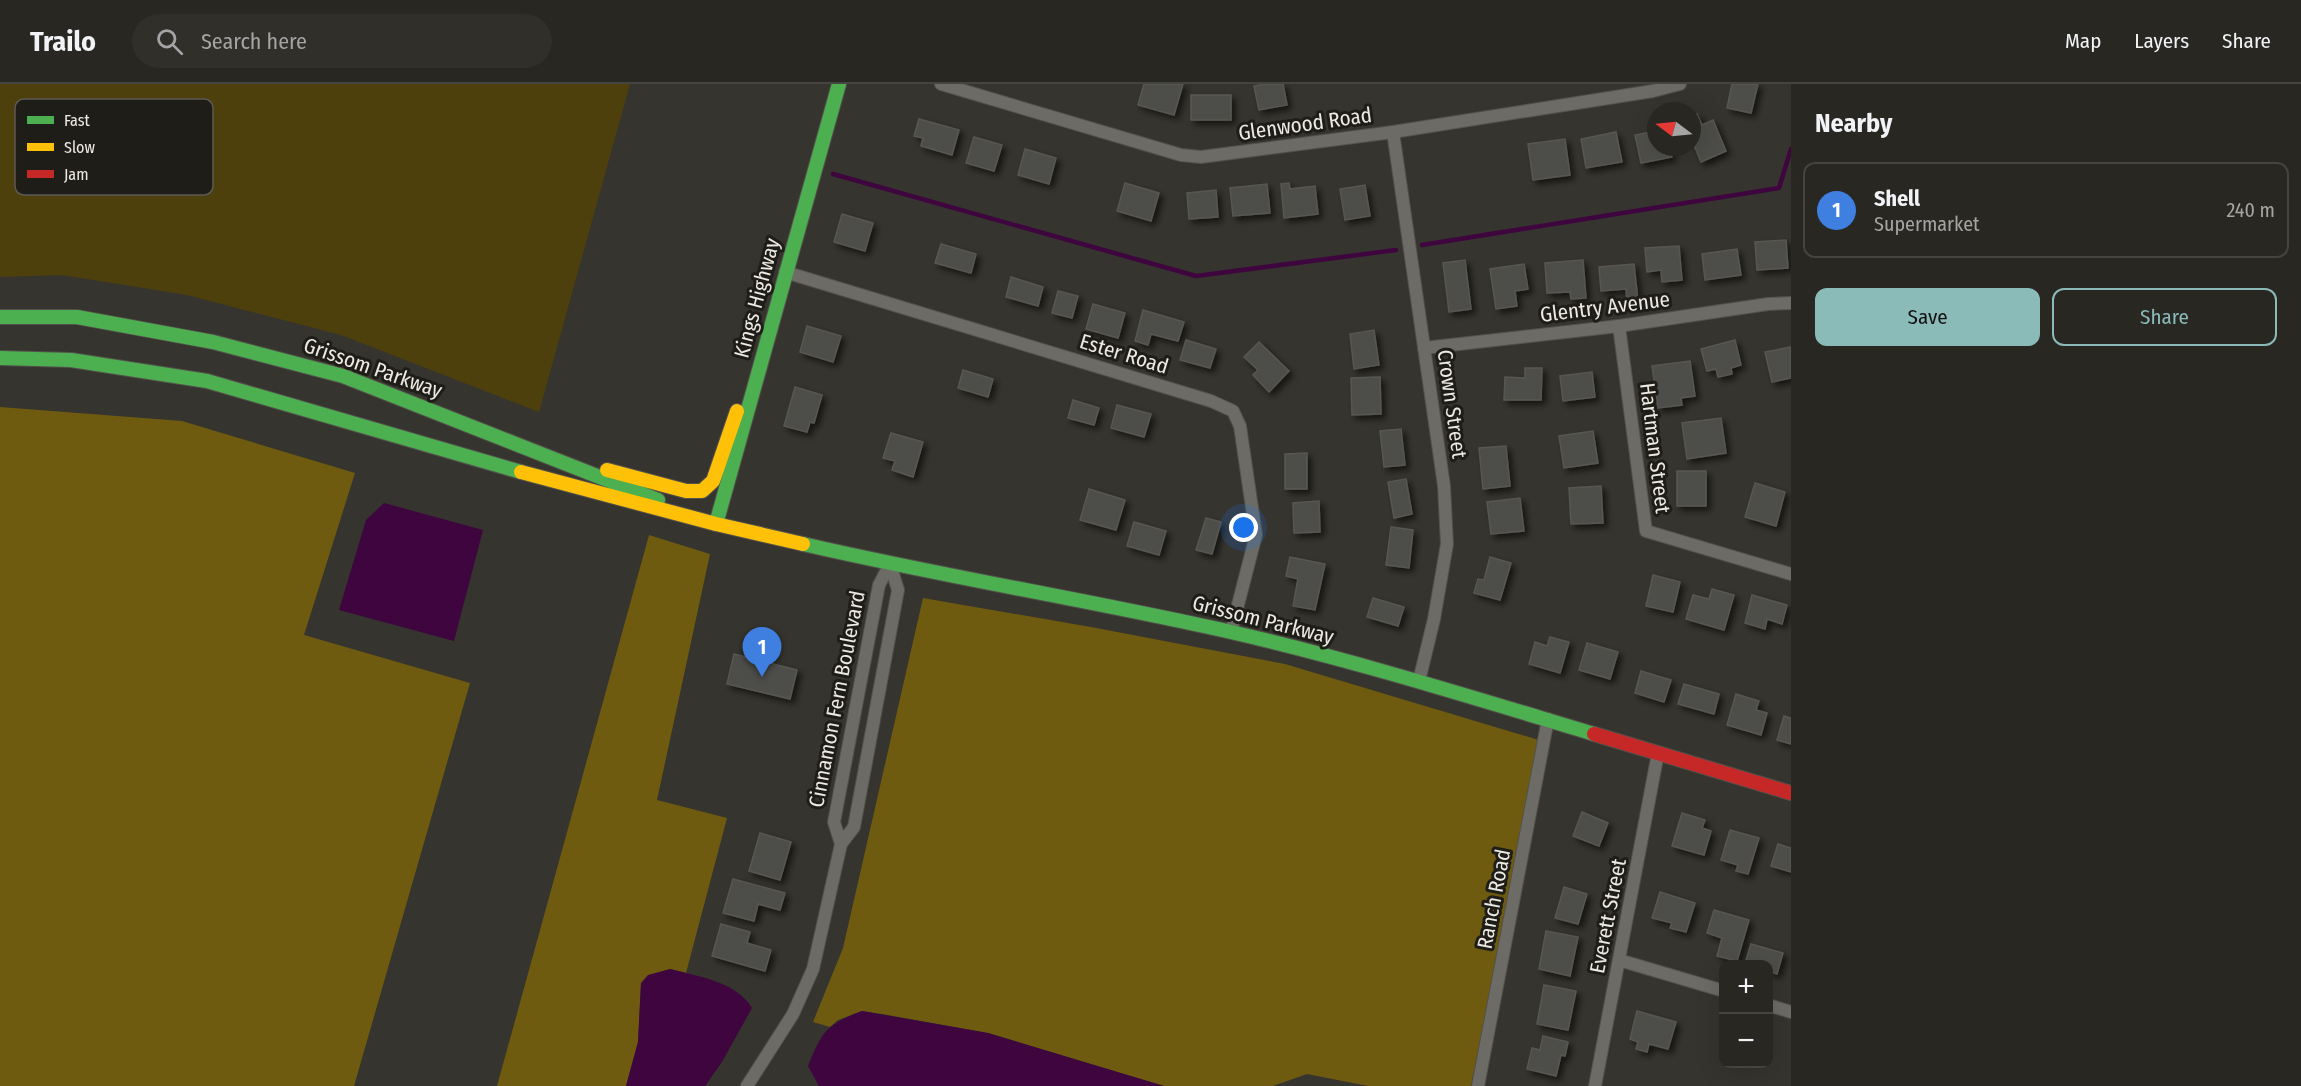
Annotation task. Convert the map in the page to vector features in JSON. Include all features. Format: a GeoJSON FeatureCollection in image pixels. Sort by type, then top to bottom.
{"type":"FeatureCollection","features":[{"type":"Feature","properties":{"kind":"main road","name":"Kings Highway"},"geometry":{"type":"LineString","coordinates":[[716,524],[839,84]]}},
{"type":"Feature","properties":{"kind":"main road","name":"Grissom Parkway"},"geometry":{"type":"LineString","coordinates":[[0,317],[77,317],[213,342],[343,376],[570,464],[716,524]]}},
{"type":"Feature","properties":{"kind":"main road","name":"Grissom Parkway"},"geometry":{"type":"LineString","coordinates":[[0,358],[71,360],[207,381],[466,458],[716,524],[890,564],[1231,632],[1419,681],[1791,793]]}},
{"type":"Feature","properties":{"kind":"main road"},"geometry":{"type":"LineString","coordinates":[[570,464],[612,471],[686,491],[702,491],[713,481],[741,398],[757,376]]}},
{"type":"Feature","properties":{"kind":"street","name":"Glenwood Road"},"geometry":{"type":"LineString","coordinates":[[941,84],[1181,155],[1201,157],[1393,132],[1653,91],[1680,84]]}},
{"type":"Feature","properties":{"kind":"street","name":"Crown Street"},"geometry":{"type":"LineString","coordinates":[[1393,132],[1444,486],[1447,544],[1434,619],[1419,681]]}},
{"type":"Feature","properties":{"kind":"street","name":"Ester Road"},"geometry":{"type":"LineString","coordinates":[[785,272],[1211,401],[1233,411],[1240,426],[1256,534],[1231,632]]}},
{"type":"Feature","properties":{"kind":"street","name":"Glentry Avenue"},"geometry":{"type":"LineString","coordinates":[[1424,348],[1619,327],[1768,304],[1791,303]]}},
{"type":"Feature","properties":{"kind":"street","name":"Hartman Street"},"geometry":{"type":"LineString","coordinates":[[1619,327],[1646,531],[1791,574]]}},
{"type":"Feature","properties":{"kind":"street","name":"Cinnamon Fern Boulevard"},"geometry":{"type":"LineString","coordinates":[[842,844],[834,822],[879,585],[890,564]]}},
{"type":"Feature","properties":{"kind":"street","name":"Cinnamon Fern Boulevard"},"geometry":{"type":"LineString","coordinates":[[747,1086],[793,1014],[813,969],[842,844],[854,827],[898,590],[890,564]]}},
{"type":"Feature","properties":{"kind":"street","name":"Ranch Road"},"geometry":{"type":"LineString","coordinates":[[1478,1086],[1548,719]]}},
{"type":"Feature","properties":{"kind":"street","name":"Everett Street"},"geometry":{"type":"LineString","coordinates":[[1595,1086],[1658,753]]}},
{"type":"Feature","properties":{"kind":"street"},"geometry":{"type":"LineString","coordinates":[[1619,960],[1719,990]]}},
{"type":"Feature","properties":{"kind":"street"},"geometry":{"type":"LineString","coordinates":[[1773,1007],[1791,1012]]}},
{"type":"Feature","properties":{"kind":"shaded area"},"geometry":{"type":"Polygon","coordinates":[[[0,84],[630,84],[539,412],[341,335],[187,295],[62,275],[0,277],[0,84]]]}},
{"type":"Feature","properties":{"kind":"shaded area"},"geometry":{"type":"Polygon","coordinates":[[[0,407],[182,421],[355,473],[304,635],[470,683],[354,1086],[0,1086],[0,407]]]}},
{"type":"Feature","properties":{"kind":"shaded area"},"geometry":{"type":"Polygon","coordinates":[[[384,503],[483,530],[454,641],[339,610],[366,520],[384,503]]]}},
{"type":"Feature","properties":{"kind":"shaded area"},"geometry":{"type":"Polygon","coordinates":[[[649,535],[710,554],[657,800],[727,818],[686,973],[670,969],[641,983],[638,1042],[626,1086],[497,1086],[649,535]]]}},
{"type":"Feature","properties":{"kind":"shaded area"},"geometry":{"type":"Polygon","coordinates":[[[923,598],[1285,664],[1542,741],[1471,1086],[1368,1086],[1307,1074],[1273,1086],[1164,1086],[988,1033],[862,1011],[838,1020],[830,1027],[813,1022],[843,948],[923,598]]]}},
{"type":"Feature","properties":{"kind":"shaded area"},"geometry":{"type":"Polygon","coordinates":[[[670,969],[727,986],[745,999],[752,1008],[722,1062],[705,1086],[626,1086],[638,1042],[641,983],[648,975],[670,969]]]}},
{"type":"Feature","properties":{"kind":"shaded area"},"geometry":{"type":"Polygon","coordinates":[[[862,1011],[988,1033],[1164,1086],[819,1086],[808,1066],[817,1045],[833,1025],[862,1011]]]}},
{"type":"Feature","properties":{"kind":"building"},"geometry":{"type":"Polygon","coordinates":[[[1144,84],[1183,84],[1174,115],[1138,105],[1144,84]]]}},
{"type":"Feature","properties":{"kind":"building"},"geometry":{"type":"Polygon","coordinates":[[[1283,84],[1287,105],[1259,110],[1254,86],[1283,84]]]}},
{"type":"Feature","properties":{"kind":"building"},"geometry":{"type":"Polygon","coordinates":[[[1732,84],[1758,84],[1751,113],[1727,108],[1732,84]]]}},
{"type":"Feature","properties":{"kind":"building"},"geometry":{"type":"Polygon","coordinates":[[[1191,95],[1231,95],[1231,120],[1191,120],[1191,95]]]}},
{"type":"Feature","properties":{"kind":"building"},"geometry":{"type":"Polygon","coordinates":[[[919,119],[959,130],[952,155],[921,146],[923,138],[914,136],[919,119]]]}},
{"type":"Feature","properties":{"kind":"building"},"geometry":{"type":"Polygon","coordinates":[[[1713,120],[1726,151],[1701,162],[1699,156],[1701,156],[1701,123],[1702,125],[1713,120]]]}},
{"type":"Feature","properties":{"kind":"building"},"geometry":{"type":"Polygon","coordinates":[[[1616,132],[1622,162],[1586,168],[1581,139],[1616,132]]]}},
{"type":"Feature","properties":{"kind":"building"},"geometry":{"type":"Polygon","coordinates":[[[1647,133],[1647,156],[1672,157],[1641,163],[1635,135],[1647,133]]]}},
{"type":"Feature","properties":{"kind":"building"},"geometry":{"type":"Polygon","coordinates":[[[974,137],[1002,145],[994,171],[966,163],[974,137]]]}},
{"type":"Feature","properties":{"kind":"building"},"geometry":{"type":"Polygon","coordinates":[[[1565,139],[1570,175],[1533,180],[1528,144],[1565,139]]]}},
{"type":"Feature","properties":{"kind":"building"},"geometry":{"type":"Polygon","coordinates":[[[1025,149],[1056,158],[1049,184],[1018,175],[1025,149]]]}},
{"type":"Feature","properties":{"kind":"building"},"geometry":{"type":"Polygon","coordinates":[[[1125,183],[1159,193],[1151,221],[1117,211],[1125,183]]]}},
{"type":"Feature","properties":{"kind":"building"},"geometry":{"type":"Polygon","coordinates":[[[1289,183],[1290,189],[1315,186],[1318,214],[1284,218],[1281,184],[1289,183]]]}},
{"type":"Feature","properties":{"kind":"building"},"geometry":{"type":"Polygon","coordinates":[[[1267,184],[1270,213],[1233,216],[1230,188],[1267,184]]]}},
{"type":"Feature","properties":{"kind":"building"},"geometry":{"type":"Polygon","coordinates":[[[1365,185],[1370,216],[1345,220],[1340,189],[1365,185]]]}},
{"type":"Feature","properties":{"kind":"building"},"geometry":{"type":"Polygon","coordinates":[[[1216,190],[1218,217],[1189,219],[1187,193],[1216,190]]]}},
{"type":"Feature","properties":{"kind":"building"},"geometry":{"type":"Polygon","coordinates":[[[842,214],[873,223],[865,251],[834,242],[842,214]]]}},
{"type":"Feature","properties":{"kind":"building"},"geometry":{"type":"Polygon","coordinates":[[[1786,240],[1788,268],[1757,270],[1755,242],[1786,240]]]}},
{"type":"Feature","properties":{"kind":"building"},"geometry":{"type":"Polygon","coordinates":[[[941,244],[976,254],[971,273],[935,263],[941,244]]]}},
{"type":"Feature","properties":{"kind":"building"},"geometry":{"type":"Polygon","coordinates":[[[1679,246],[1682,280],[1662,282],[1661,270],[1647,272],[1645,248],[1679,246]]]}},
{"type":"Feature","properties":{"kind":"building"},"geometry":{"type":"Polygon","coordinates":[[[1737,249],[1741,275],[1705,280],[1702,254],[1737,249]]]}},
{"type":"Feature","properties":{"kind":"building"},"geometry":{"type":"Polygon","coordinates":[[[1465,260],[1471,309],[1449,312],[1443,263],[1465,260]]]}},
{"type":"Feature","properties":{"kind":"building"},"geometry":{"type":"Polygon","coordinates":[[[1583,260],[1586,298],[1571,299],[1570,292],[1547,293],[1545,263],[1583,260]]]}},
{"type":"Feature","properties":{"kind":"building"},"geometry":{"type":"Polygon","coordinates":[[[1524,264],[1528,289],[1515,291],[1517,306],[1496,309],[1490,269],[1524,264]]]}},
{"type":"Feature","properties":{"kind":"building"},"geometry":{"type":"Polygon","coordinates":[[[1634,264],[1638,301],[1627,302],[1626,289],[1601,291],[1599,267],[1634,264]]]}},
{"type":"Feature","properties":{"kind":"building"},"geometry":{"type":"Polygon","coordinates":[[[1011,277],[1043,287],[1038,306],[1006,297],[1011,277]]]}},
{"type":"Feature","properties":{"kind":"building"},"geometry":{"type":"Polygon","coordinates":[[[1058,291],[1078,296],[1072,318],[1052,313],[1058,291]]]}},
{"type":"Feature","properties":{"kind":"building"},"geometry":{"type":"Polygon","coordinates":[[[1093,304],[1125,313],[1118,338],[1086,329],[1093,304]]]}},
{"type":"Feature","properties":{"kind":"building"},"geometry":{"type":"Polygon","coordinates":[[[1143,310],[1184,322],[1178,341],[1151,334],[1148,345],[1135,341],[1143,310]]]}},
{"type":"Feature","properties":{"kind":"building"},"geometry":{"type":"Polygon","coordinates":[[[807,326],[841,336],[833,362],[800,352],[807,326]]]}},
{"type":"Feature","properties":{"kind":"building"},"geometry":{"type":"Polygon","coordinates":[[[1374,330],[1379,365],[1354,369],[1350,334],[1374,330]]]}},
{"type":"Feature","properties":{"kind":"building"},"geometry":{"type":"Polygon","coordinates":[[[1186,340],[1216,349],[1210,368],[1180,360],[1186,340]]]}},
{"type":"Feature","properties":{"kind":"building"},"geometry":{"type":"Polygon","coordinates":[[[1735,340],[1741,365],[1731,368],[1732,374],[1718,377],[1716,369],[1707,371],[1701,349],[1735,340]]]}},
{"type":"Feature","properties":{"kind":"building"},"geometry":{"type":"Polygon","coordinates":[[[1259,342],[1289,371],[1269,392],[1253,375],[1258,370],[1244,357],[1259,342]]]}},
{"type":"Feature","properties":{"kind":"building"},"geometry":{"type":"Polygon","coordinates":[[[1791,347],[1791,378],[1772,382],[1765,352],[1791,347]]]}},
{"type":"Feature","properties":{"kind":"building"},"geometry":{"type":"Polygon","coordinates":[[[1690,361],[1695,396],[1681,398],[1682,405],[1658,408],[1652,366],[1690,361]]]}},
{"type":"Feature","properties":{"kind":"building"},"geometry":{"type":"Polygon","coordinates":[[[1525,368],[1542,368],[1541,400],[1504,400],[1505,377],[1525,378],[1525,368]]]}},
{"type":"Feature","properties":{"kind":"building"},"geometry":{"type":"Polygon","coordinates":[[[963,370],[993,379],[988,397],[958,388],[963,370]]]}},
{"type":"Feature","properties":{"kind":"building"},"geometry":{"type":"Polygon","coordinates":[[[1592,372],[1595,397],[1563,401],[1560,376],[1592,372]]]}},
{"type":"Feature","properties":{"kind":"building"},"geometry":{"type":"Polygon","coordinates":[[[1380,377],[1381,414],[1352,415],[1351,378],[1380,377]]]}},
{"type":"Feature","properties":{"kind":"building"},"geometry":{"type":"Polygon","coordinates":[[[795,387],[822,395],[814,423],[810,422],[807,432],[784,426],[795,387]]]}},
{"type":"Feature","properties":{"kind":"building"},"geometry":{"type":"Polygon","coordinates":[[[1073,400],[1099,408],[1094,425],[1068,418],[1073,400]]]}},
{"type":"Feature","properties":{"kind":"building"},"geometry":{"type":"Polygon","coordinates":[[[1117,405],[1151,414],[1144,437],[1111,428],[1117,405]]]}},
{"type":"Feature","properties":{"kind":"building"},"geometry":{"type":"Polygon","coordinates":[[[1721,418],[1726,453],[1687,459],[1682,423],[1721,418]]]}},
{"type":"Feature","properties":{"kind":"building"},"geometry":{"type":"Polygon","coordinates":[[[1401,429],[1405,465],[1384,467],[1380,431],[1401,429]]]}},
{"type":"Feature","properties":{"kind":"building"},"geometry":{"type":"Polygon","coordinates":[[[1593,431],[1598,463],[1564,468],[1559,436],[1593,431]]]}},
{"type":"Feature","properties":{"kind":"building"},"geometry":{"type":"Polygon","coordinates":[[[891,433],[923,442],[913,477],[892,470],[895,461],[883,458],[891,433]]]}},
{"type":"Feature","properties":{"kind":"building"},"geometry":{"type":"Polygon","coordinates":[[[1506,446],[1510,486],[1483,489],[1479,448],[1506,446]]]}},
{"type":"Feature","properties":{"kind":"building"},"geometry":{"type":"Polygon","coordinates":[[[1307,453],[1307,489],[1285,489],[1285,454],[1307,453]]]}},
{"type":"Feature","properties":{"kind":"building"},"geometry":{"type":"Polygon","coordinates":[[[1677,471],[1706,471],[1706,506],[1677,506],[1677,471]]]}},
{"type":"Feature","properties":{"kind":"building"},"geometry":{"type":"Polygon","coordinates":[[[1406,479],[1412,514],[1394,518],[1388,482],[1406,479]]]}},
{"type":"Feature","properties":{"kind":"building"},"geometry":{"type":"Polygon","coordinates":[[[1755,483],[1785,492],[1776,526],[1745,517],[1755,483]]]}},
{"type":"Feature","properties":{"kind":"building"},"geometry":{"type":"Polygon","coordinates":[[[1601,486],[1603,523],[1571,524],[1569,488],[1601,486]]]}},
{"type":"Feature","properties":{"kind":"building"},"geometry":{"type":"Polygon","coordinates":[[[1089,489],[1125,500],[1116,530],[1080,520],[1089,489]]]}},
{"type":"Feature","properties":{"kind":"building"},"geometry":{"type":"Polygon","coordinates":[[[1520,498],[1524,531],[1491,534],[1487,502],[1520,498]]]}},
{"type":"Feature","properties":{"kind":"building"},"geometry":{"type":"Polygon","coordinates":[[[1319,501],[1320,532],[1294,533],[1293,503],[1319,501]]]}},
{"type":"Feature","properties":{"kind":"building"},"geometry":{"type":"Polygon","coordinates":[[[1206,518],[1221,522],[1212,554],[1196,550],[1206,518]]]}},
{"type":"Feature","properties":{"kind":"building"},"geometry":{"type":"Polygon","coordinates":[[[1134,522],[1166,531],[1159,555],[1127,546],[1134,522]]]}},
{"type":"Feature","properties":{"kind":"building"},"geometry":{"type":"Polygon","coordinates":[[[1391,527],[1413,530],[1409,568],[1386,565],[1391,527]]]}},
{"type":"Feature","properties":{"kind":"building"},"geometry":{"type":"Polygon","coordinates":[[[1290,557],[1325,564],[1315,610],[1293,606],[1298,579],[1286,576],[1290,557]]]}},
{"type":"Feature","properties":{"kind":"building"},"geometry":{"type":"Polygon","coordinates":[[[1490,557],[1511,563],[1500,600],[1474,593],[1478,579],[1484,580],[1490,557]]]}},
{"type":"Feature","properties":{"kind":"building"},"geometry":{"type":"Polygon","coordinates":[[[1653,575],[1680,582],[1673,612],[1646,606],[1653,575]]]}},
{"type":"Feature","properties":{"kind":"building"},"geometry":{"type":"Polygon","coordinates":[[[1712,589],[1734,595],[1724,630],[1686,619],[1693,595],[1709,599],[1712,589]]]}},
{"type":"Feature","properties":{"kind":"building"},"geometry":{"type":"Polygon","coordinates":[[[1752,595],[1787,605],[1782,624],[1767,619],[1765,629],[1745,623],[1752,595]]]}},
{"type":"Feature","properties":{"kind":"building"},"geometry":{"type":"Polygon","coordinates":[[[1373,598],[1404,607],[1398,626],[1367,617],[1373,598]]]}},
{"type":"Feature","properties":{"kind":"building"},"geometry":{"type":"Polygon","coordinates":[[[1550,637],[1569,642],[1560,673],[1529,664],[1535,642],[1547,646],[1550,637]]]}},
{"type":"Feature","properties":{"kind":"building"},"geometry":{"type":"Polygon","coordinates":[[[1587,643],[1618,652],[1610,679],[1579,670],[1587,643]]]}},
{"type":"Feature","properties":{"kind":"building"},"geometry":{"type":"Polygon","coordinates":[[[734,654],[797,670],[790,699],[727,684],[734,654]]]}},
{"type":"Feature","properties":{"kind":"building"},"geometry":{"type":"Polygon","coordinates":[[[1641,671],[1671,680],[1664,702],[1635,693],[1641,671]]]}},
{"type":"Feature","properties":{"kind":"building"},"geometry":{"type":"Polygon","coordinates":[[[1684,684],[1719,694],[1714,714],[1678,704],[1684,684]]]}},
{"type":"Feature","properties":{"kind":"building"},"geometry":{"type":"Polygon","coordinates":[[[1736,694],[1759,701],[1756,710],[1767,713],[1761,735],[1727,725],[1736,694]]]}},
{"type":"Feature","properties":{"kind":"building"},"geometry":{"type":"Polygon","coordinates":[[[1784,716],[1791,718],[1791,744],[1777,740],[1784,716]]]}},
{"type":"Feature","properties":{"kind":"building"},"geometry":{"type":"Polygon","coordinates":[[[1582,812],[1608,823],[1599,846],[1573,836],[1582,812]]]}},
{"type":"Feature","properties":{"kind":"building"},"geometry":{"type":"Polygon","coordinates":[[[1682,813],[1705,820],[1702,828],[1711,831],[1704,855],[1672,846],[1682,813]]]}},
{"type":"Feature","properties":{"kind":"building"},"geometry":{"type":"Polygon","coordinates":[[[1730,830],[1759,838],[1748,874],[1736,871],[1738,865],[1721,860],[1730,830]]]}},
{"type":"Feature","properties":{"kind":"building"},"geometry":{"type":"Polygon","coordinates":[[[760,833],[791,842],[780,880],[749,871],[760,833]]]}},
{"type":"Feature","properties":{"kind":"building"},"geometry":{"type":"Polygon","coordinates":[[[1778,844],[1791,848],[1791,872],[1771,866],[1778,844]]]}},
{"type":"Feature","properties":{"kind":"building"},"geometry":{"type":"Polygon","coordinates":[[[733,879],[785,893],[780,910],[758,904],[754,921],[723,913],[733,879]]]}},
{"type":"Feature","properties":{"kind":"building"},"geometry":{"type":"Polygon","coordinates":[[[1564,887],[1587,894],[1578,924],[1555,918],[1564,887]]]}},
{"type":"Feature","properties":{"kind":"building"},"geometry":{"type":"Polygon","coordinates":[[[1660,892],[1695,903],[1686,932],[1670,928],[1672,923],[1652,918],[1660,892]]]}},
{"type":"Feature","properties":{"kind":"building"},"geometry":{"type":"Polygon","coordinates":[[[1714,910],[1749,920],[1737,960],[1717,956],[1722,938],[1707,933],[1714,910]]]}},
{"type":"Feature","properties":{"kind":"building"},"geometry":{"type":"Polygon","coordinates":[[[721,924],[750,932],[747,943],[771,950],[765,971],[712,956],[721,924]]]}},
{"type":"Feature","properties":{"kind":"building"},"geometry":{"type":"Polygon","coordinates":[[[1546,931],[1578,937],[1570,976],[1539,969],[1546,931]]]}},
{"type":"Feature","properties":{"kind":"building"},"geometry":{"type":"Polygon","coordinates":[[[1751,944],[1783,953],[1777,974],[1773,973],[1773,960],[1746,960],[1751,944]]]}},
{"type":"Feature","properties":{"kind":"building"},"geometry":{"type":"Polygon","coordinates":[[[1544,985],[1576,991],[1568,1030],[1537,1024],[1544,985]]]}},
{"type":"Feature","properties":{"kind":"building"},"geometry":{"type":"Polygon","coordinates":[[[1637,1011],[1676,1022],[1668,1049],[1649,1044],[1647,1052],[1636,1049],[1638,1042],[1630,1039],[1637,1011]]]}},
{"type":"Feature","properties":{"kind":"building"},"geometry":{"type":"Polygon","coordinates":[[[1543,1036],[1568,1042],[1565,1056],[1561,1055],[1556,1076],[1527,1069],[1532,1048],[1540,1050],[1543,1036]]]}},
{"type":"Feature","properties":{"kind":"waterway"},"geometry":{"type":"LineString","coordinates":[[1422,245],[1779,188],[1791,149]]}},
{"type":"Feature","properties":{"kind":"waterway"},"geometry":{"type":"LineString","coordinates":[[833,174],[1196,276],[1396,250]]}},
{"type":"Feature","properties":{"kind":"traffic: fast"},"geometry":{"type":"LineString","coordinates":[[716,524],[839,84]]}},
{"type":"Feature","properties":{"kind":"traffic: fast"},"geometry":{"type":"LineString","coordinates":[[0,317],[77,317],[213,342],[343,376],[658,500]]}},
{"type":"Feature","properties":{"kind":"traffic: fast"},"geometry":{"type":"LineString","coordinates":[[0,358],[71,360],[207,381],[521,472]]}},
{"type":"Feature","properties":{"kind":"traffic: fast"},"geometry":{"type":"LineString","coordinates":[[803,544],[1178,620],[1277,643],[1413,680],[1594,734]]}},
{"type":"Feature","properties":{"kind":"traffic: slow"},"geometry":{"type":"LineString","coordinates":[[607,470],[686,491],[702,491],[713,481],[737,411]]}},
{"type":"Feature","properties":{"kind":"traffic: slow"},"geometry":{"type":"LineString","coordinates":[[521,472],[716,524],[803,544]]}},
{"type":"Feature","properties":{"kind":"traffic: jam"},"geometry":{"type":"LineString","coordinates":[[1594,734],[1791,793]]}},
{"type":"Feature","properties":{"kind":"place","name":"Shell"},"geometry":{"type":"Point","coordinates":[762,677]}}]}
